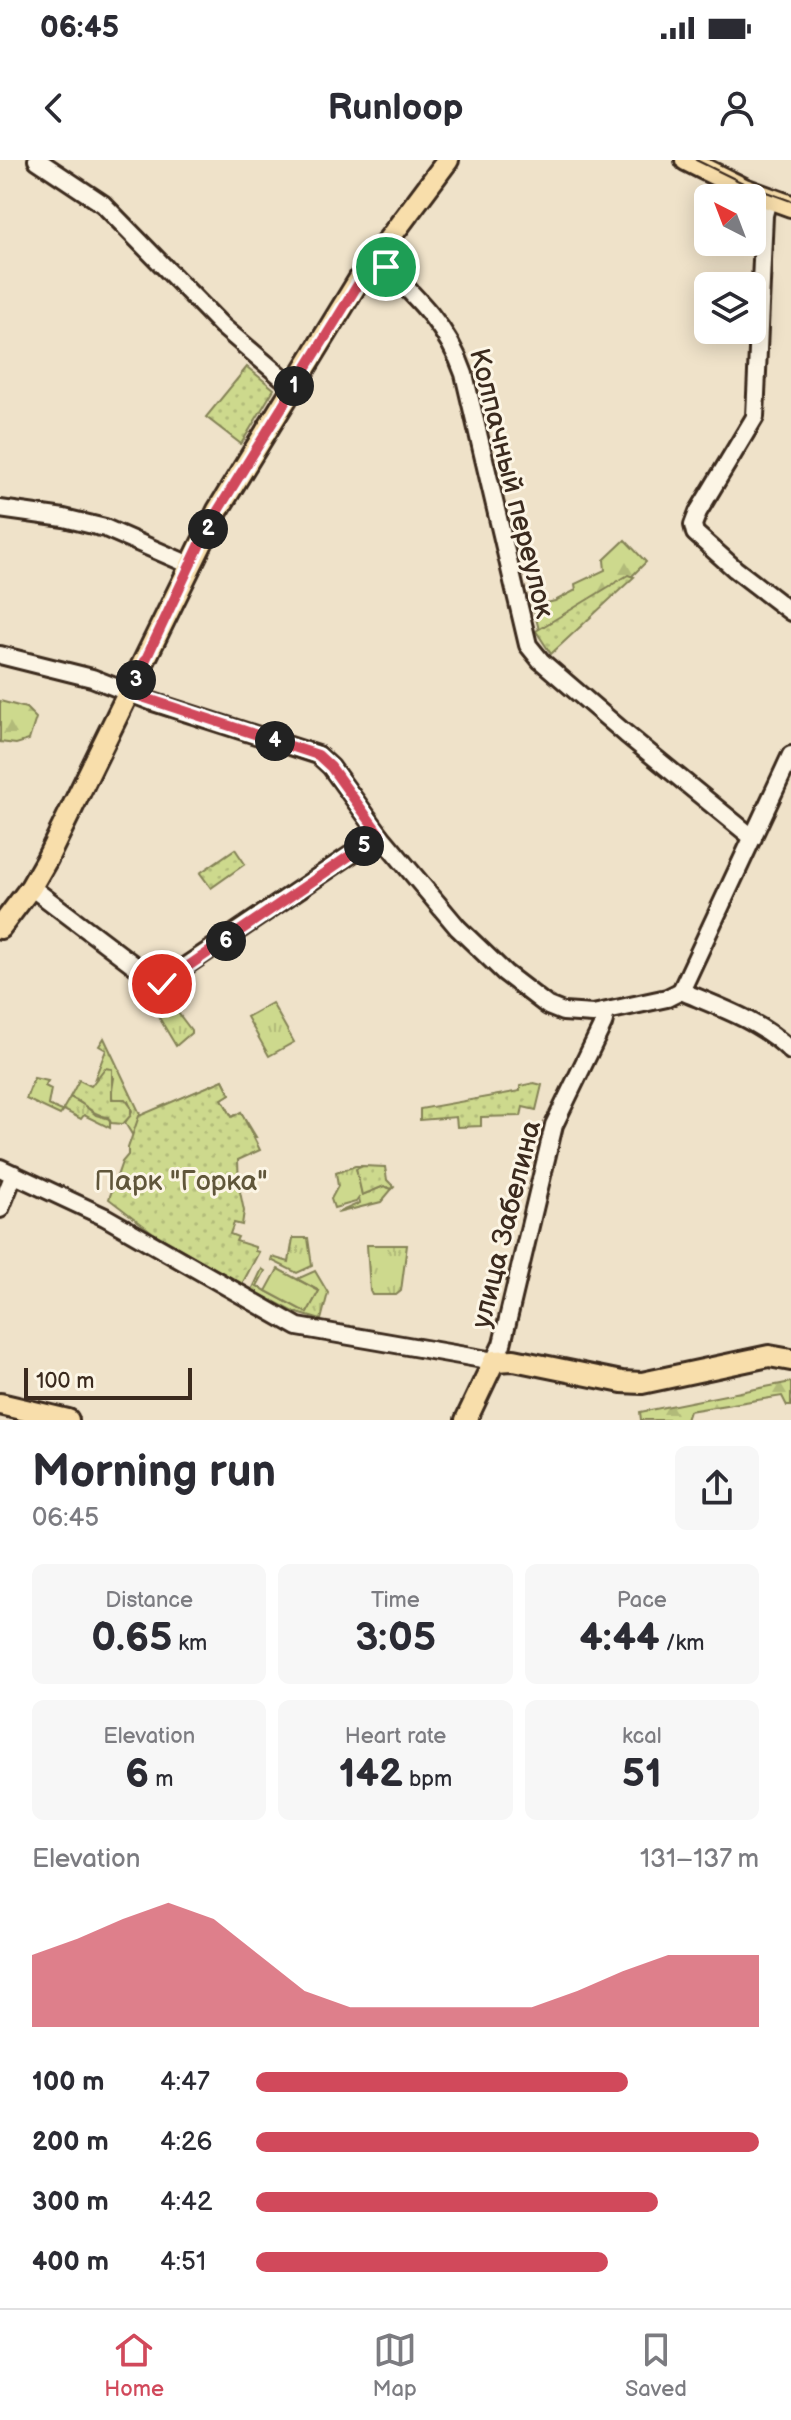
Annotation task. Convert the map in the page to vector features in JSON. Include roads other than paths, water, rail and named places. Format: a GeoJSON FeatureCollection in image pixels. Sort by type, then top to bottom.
{"type":"FeatureCollection","features":[{"type":"Feature","properties":{"kind":"main road"},"geometry":{"type":"LineString","coordinates":[[0,928],[31,887],[130,693],[218,510],[375,257],[448,160]]}},
{"type":"Feature","properties":{"kind":"main road"},"geometry":{"type":"LineString","coordinates":[[686,160],[768,199],[791,206]]}},
{"type":"Feature","properties":{"kind":"main road"},"geometry":{"type":"LineString","coordinates":[[466,1420],[494,1361],[514,1360],[622,1382],[642,1383],[769,1356],[791,1360]]}},
{"type":"Feature","properties":{"kind":"main road"},"geometry":{"type":"LineString","coordinates":[[0,1404],[68,1420]]}},
{"type":"Feature","properties":{"kind":"street"},"geometry":{"type":"LineString","coordinates":[[37,160],[103,204],[222,326],[293,387]]}},
{"type":"Feature","properties":{"kind":"street"},"geometry":{"type":"LineString","coordinates":[[768,199],[764,215],[755,417],[693,525],[695,533],[735,569],[791,612]]}},
{"type":"Feature","properties":{"kind":"street","name":"Колпачный переулок"},"geometry":{"type":"LineString","coordinates":[[375,257],[440,324],[454,347],[467,386],[528,645],[541,661],[626,734],[753,838]]}},
{"type":"Feature","properties":{"kind":"street"},"geometry":{"type":"LineString","coordinates":[[0,509],[64,518],[105,528],[190,565]]}},
{"type":"Feature","properties":{"kind":"street"},"geometry":{"type":"LineString","coordinates":[[0,655],[80,674],[318,755],[331,767],[380,835],[458,928],[505,973],[556,1010],[572,1013],[606,1012],[667,998],[681,991],[753,838],[787,776],[791,755]]}},
{"type":"Feature","properties":{"kind":"street"},"geometry":{"type":"LineString","coordinates":[[31,887],[159,984],[380,835]]}},
{"type":"Feature","properties":{"kind":"street"},"geometry":{"type":"LineString","coordinates":[[681,991],[749,1021],[791,1051]]}},
{"type":"Feature","properties":{"kind":"street","name":"улица Забелина"},"geometry":{"type":"LineString","coordinates":[[494,1361],[502,1344],[550,1137],[606,1012]]}},
{"type":"Feature","properties":{"kind":"street"},"geometry":{"type":"LineString","coordinates":[[0,1209],[7,1171],[105,1217],[298,1327],[494,1361]]}},
{"type":"Feature","properties":{"kind":"street"},"geometry":{"type":"LineString","coordinates":[[769,1356],[791,1349]]}},
{"type":"Feature","properties":{"kind":"tram line"},"geometry":{"type":"LineString","coordinates":[[696,160],[747,185],[791,201]]}},
{"type":"Feature","properties":{"kind":"park label","name":"Парк \"Горка\""},"geometry":{"type":"Point","coordinates":[181,1180]}}]}
